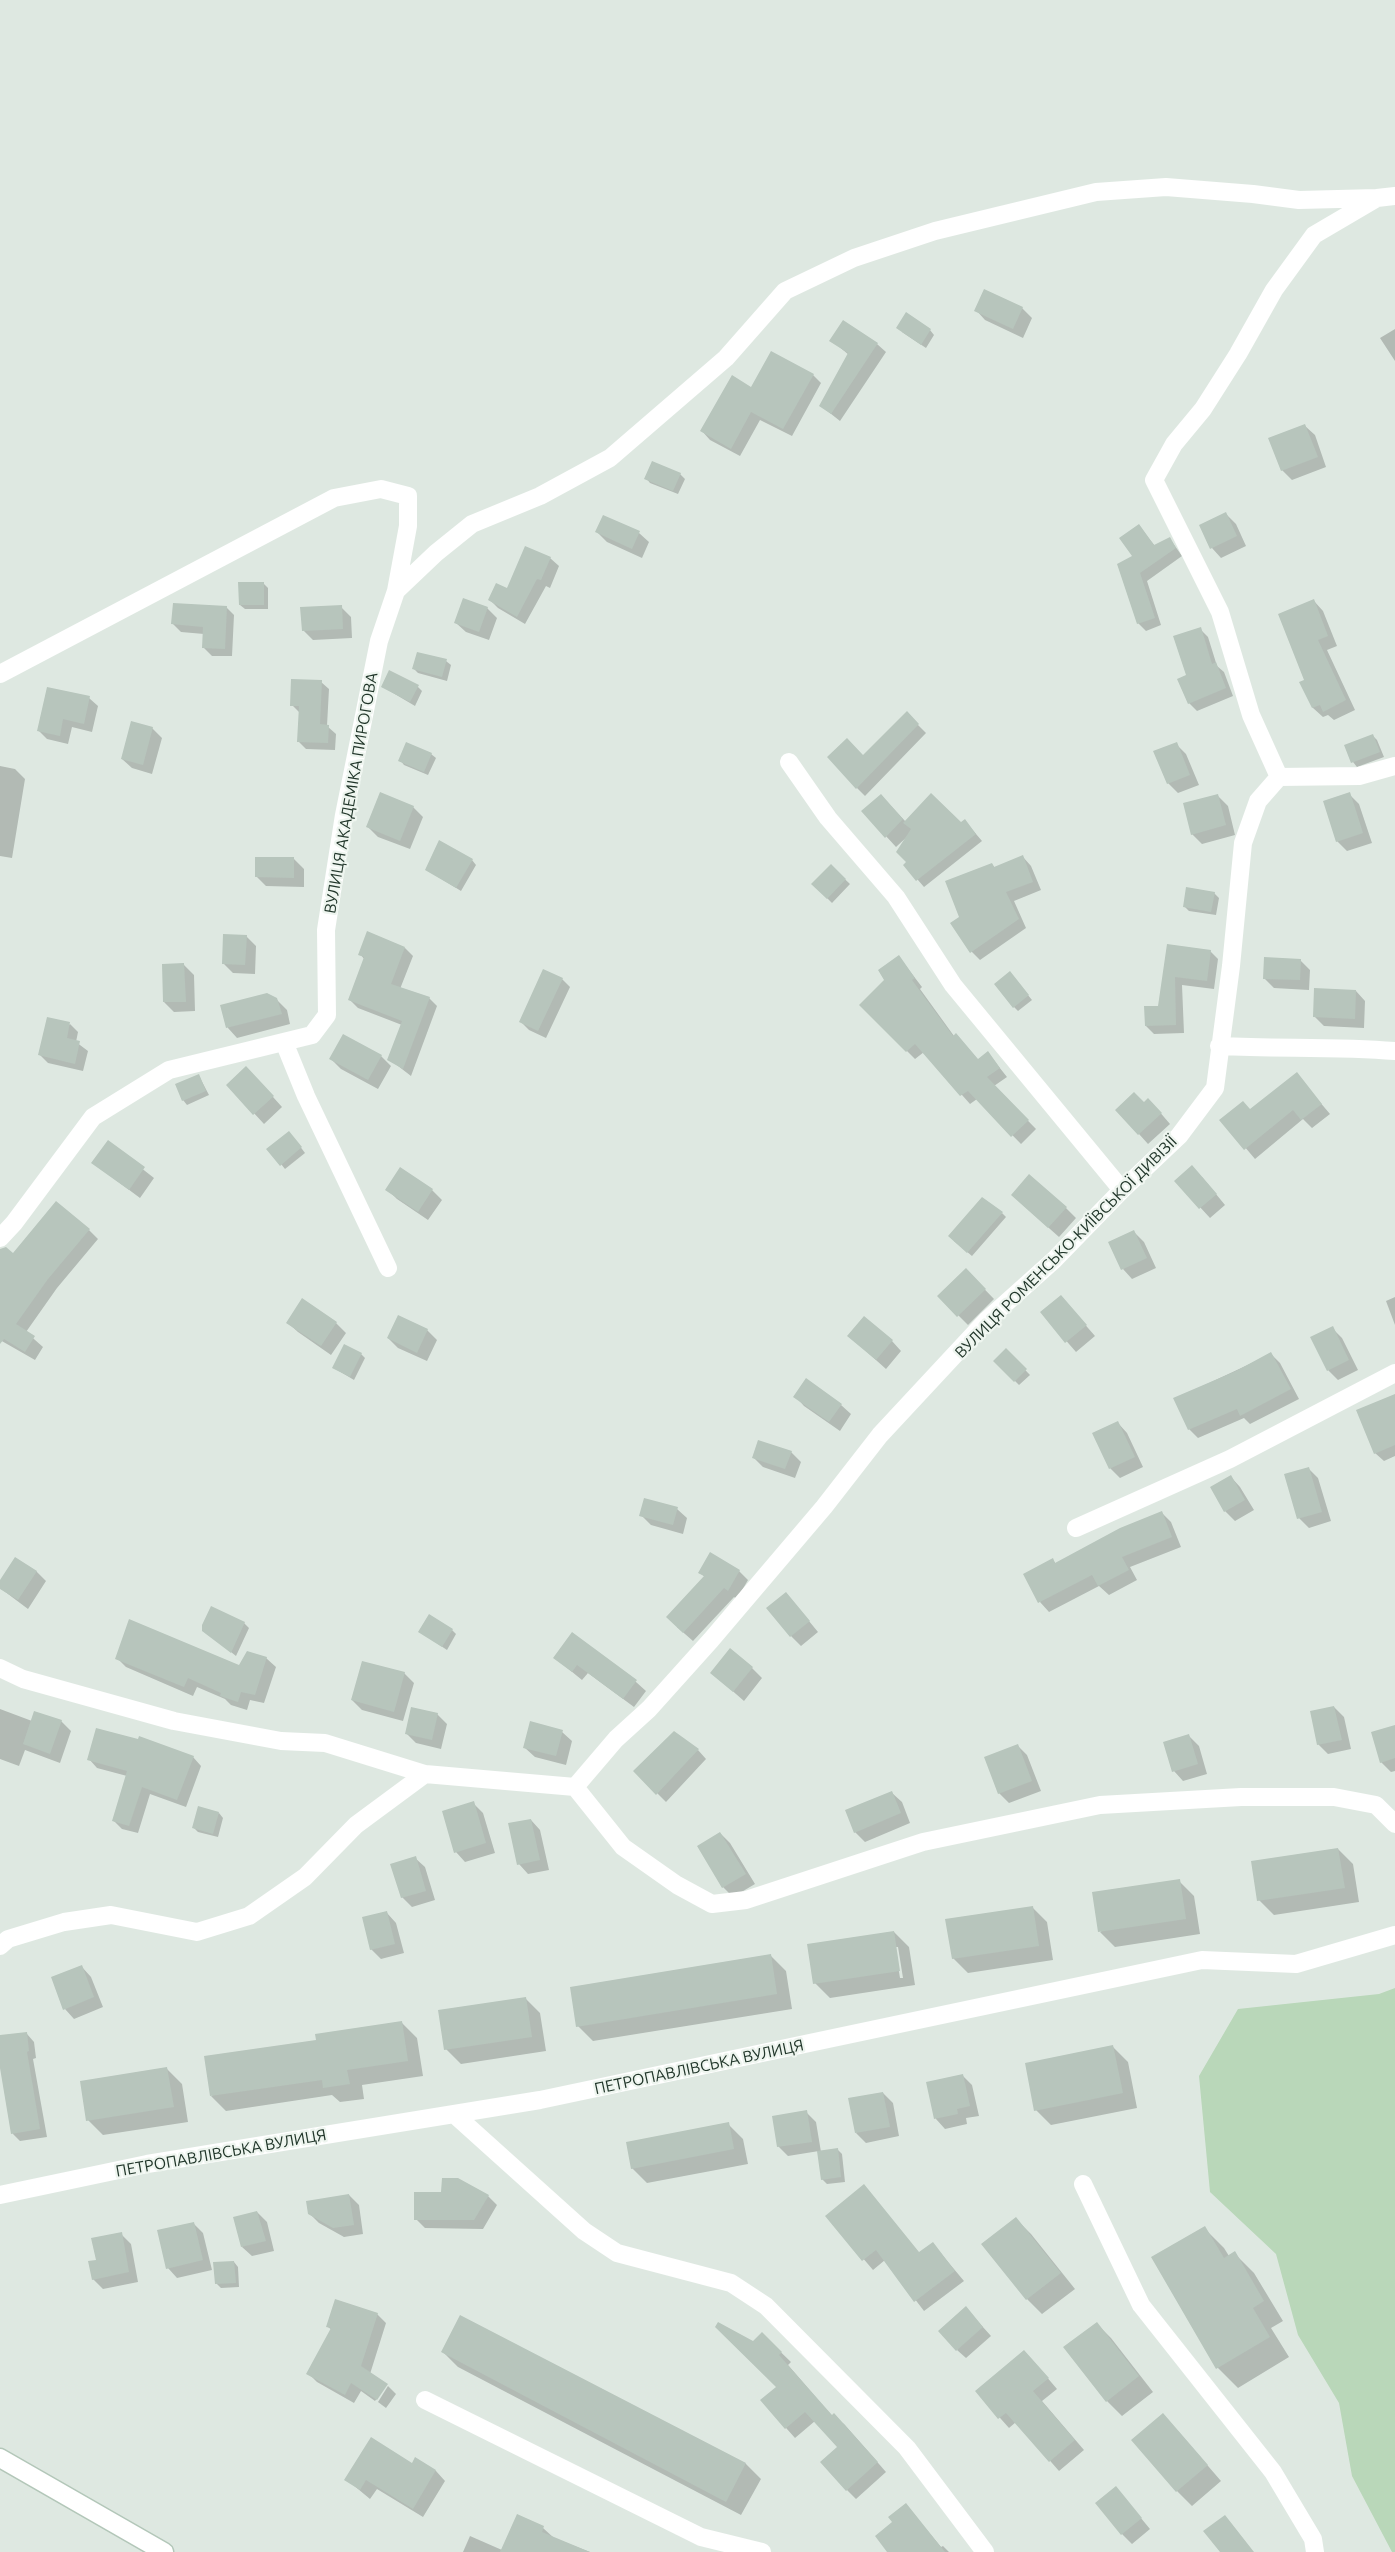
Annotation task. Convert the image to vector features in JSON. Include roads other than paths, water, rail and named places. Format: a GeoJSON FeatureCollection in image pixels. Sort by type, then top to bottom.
{"type":"FeatureCollection","features":[{"type":"Feature","properties":{"kind":"street"},"geometry":{"type":"LineString","coordinates":[[396,591],[436,553],[472,524],[540,496],[610,458],[726,358],[786,291],[854,258],[935,231],[1096,192],[1166,187],[1299,200],[1386,197]]}},
{"type":"Feature","properties":{"kind":"street"},"geometry":{"type":"LineString","coordinates":[[1386,197],[1314,236],[1274,290],[1238,354],[1203,409],[1174,444],[1154,480],[1220,612],[1251,715],[1279,777],[1359,776],[1395,766]]}},
{"type":"Feature","properties":{"kind":"street","name":"ВУЛИЦЯ АКАДЕМІКА ПИРОГОВА"},"geometry":{"type":"LineString","coordinates":[[0,674],[334,498],[381,489],[408,496],[408,526],[396,591],[379,641],[344,815],[327,930],[327,1015],[312,1035],[169,1070],[93,1117],[14,1223],[0,1238]]}},
{"type":"Feature","properties":{"kind":"street"},"geometry":{"type":"LineString","coordinates":[[789,762],[828,818],[896,897],[960,994],[1122,1190]]}},
{"type":"Feature","properties":{"kind":"street","name":"ВУЛИЦЯ РОМЕНСЬКО-КИЇВСЬКОЇ ДИВІЗІЇ"},"geometry":{"type":"LineString","coordinates":[[575,1787],[616,1739],[649,1709],[711,1640],[824,1507],[880,1435],[987,1320],[1054,1260],[1122,1190],[1179,1136],[1215,1088],[1244,843],[1258,801],[1279,777]]}},
{"type":"Feature","properties":{"kind":"street"},"geometry":{"type":"LineString","coordinates":[[284,1042],[306,1096],[388,1268]]}},
{"type":"Feature","properties":{"kind":"street"},"geometry":{"type":"LineString","coordinates":[[1219,1046],[1279,1049],[1357,1048],[1395,1051]]}},
{"type":"Feature","properties":{"kind":"street"},"geometry":{"type":"LineString","coordinates":[[1076,1528],[1230,1459],[1395,1373]]}},
{"type":"Feature","properties":{"kind":"street"},"geometry":{"type":"LineString","coordinates":[[0,1668],[23,1679],[174,1721],[281,1741],[325,1743],[425,1774],[575,1787],[623,1847],[677,1885],[712,1904],[747,1900],[923,1842],[1100,1805],[1241,1797],[1334,1797],[1376,1805],[1395,1824]]}},
{"type":"Feature","properties":{"kind":"street"},"geometry":{"type":"LineString","coordinates":[[0,1946],[8,1939],[64,1922],[111,1915],[197,1932],[249,1916],[305,1877],[356,1825],[425,1774]]}},
{"type":"Feature","properties":{"kind":"street","name":"ПЕТРОПАВЛІВСЬКА ВУЛИЦЯ"},"geometry":{"type":"LineString","coordinates":[[0,2194],[147,2164],[540,2100],[1202,1960],[1296,1964],[1395,1935]]}},
{"type":"Feature","properties":{"kind":"street"},"geometry":{"type":"LineString","coordinates":[[454,2114],[584,2231],[617,2253],[731,2283],[766,2306],[907,2448],[985,2552]]}},
{"type":"Feature","properties":{"kind":"street"},"geometry":{"type":"LineString","coordinates":[[1083,2184],[1141,2305],[1273,2472],[1313,2539],[1315,2552]]}},
{"type":"Feature","properties":{"kind":"street"},"geometry":{"type":"LineString","coordinates":[[425,2400],[701,2537],[762,2552]]}},
{"type":"Feature","properties":{"kind":"street"},"geometry":{"type":"LineString","coordinates":[[0,2458],[164,2552]]}}]}
